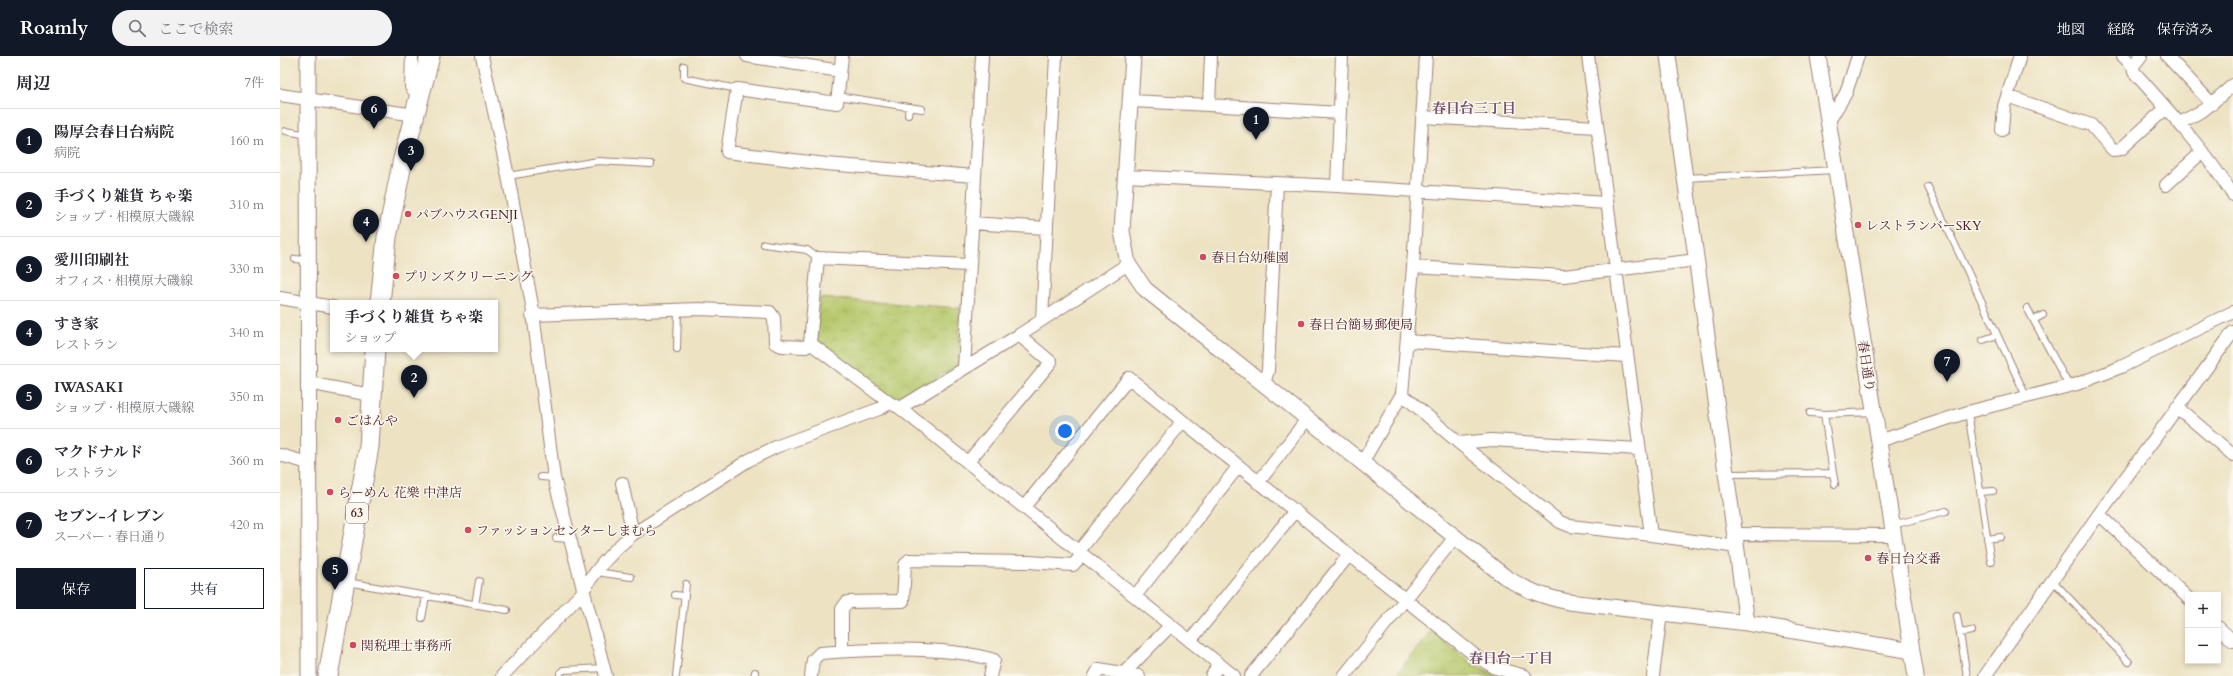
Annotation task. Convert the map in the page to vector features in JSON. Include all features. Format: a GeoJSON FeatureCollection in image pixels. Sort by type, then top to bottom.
{"type":"FeatureCollection","features":[{"type":"Feature","properties":{"kind":"main road"},"geometry":{"type":"LineString","coordinates":[[380,300],[387,237],[403,159],[430,56]]}},
{"type":"Feature","properties":{"kind":"main road","name":"63"},"geometry":{"type":"LineString","coordinates":[[328,676],[369,446],[375,352]]}},
{"type":"Feature","properties":{"kind":"street"},"geometry":{"type":"LineString","coordinates":[[308,56],[308,135],[301,260],[307,304],[309,676]]}},
{"type":"Feature","properties":{"kind":"street"},"geometry":{"type":"LineString","coordinates":[[412,56],[411,87],[419,97]]}},
{"type":"Feature","properties":{"kind":"street"},"geometry":{"type":"LineString","coordinates":[[482,56],[508,176],[522,231],[543,431],[554,478],[558,485],[570,539],[606,672]]}},
{"type":"Feature","properties":{"kind":"street"},"geometry":{"type":"LineString","coordinates":[[747,56],[840,71]]}},
{"type":"Feature","properties":{"kind":"street"},"geometry":{"type":"LineString","coordinates":[[842,56],[837,103],[737,89],[727,152],[826,164],[974,176]]}},
{"type":"Feature","properties":{"kind":"street"},"geometry":{"type":"LineString","coordinates":[[964,368],[982,56]]}},
{"type":"Feature","properties":{"kind":"street"},"geometry":{"type":"LineString","coordinates":[[1042,319],[1056,56]]}},
{"type":"Feature","properties":{"kind":"street"},"geometry":{"type":"LineString","coordinates":[[1134,56],[1122,231],[1128,264],[1145,289],[1504,576],[1522,588],[1544,597],[1569,602],[1747,623],[1912,651]]}},
{"type":"Feature","properties":{"kind":"street"},"geometry":{"type":"LineString","coordinates":[[1208,105],[1211,56]]}},
{"type":"Feature","properties":{"kind":"street"},"geometry":{"type":"LineString","coordinates":[[1336,186],[1342,56]]}},
{"type":"Feature","properties":{"kind":"street"},"geometry":{"type":"LineString","coordinates":[[1362,463],[1402,394],[1413,267],[1426,56]]}},
{"type":"Feature","properties":{"kind":"street"},"geometry":{"type":"LineString","coordinates":[[1588,56],[1650,535]]}},
{"type":"Feature","properties":{"kind":"street"},"geometry":{"type":"LineString","coordinates":[[1668,56],[1747,623]]}},
{"type":"Feature","properties":{"kind":"street","name":"春日通り"},"geometry":{"type":"LineString","coordinates":[[1818,56],[1916,676]]}},
{"type":"Feature","properties":{"kind":"street"},"geometry":{"type":"LineString","coordinates":[[1828,123],[1846,93],[1858,56]]}},
{"type":"Feature","properties":{"kind":"street"},"geometry":{"type":"LineString","coordinates":[[2002,130],[2007,96],[2020,56]]}},
{"type":"Feature","properties":{"kind":"street"},"geometry":{"type":"LineString","coordinates":[[2123,56],[2132,66],[2134,72],[2180,123],[2233,195]]}},
{"type":"Feature","properties":{"kind":"street"},"geometry":{"type":"LineString","coordinates":[[2132,66],[2141,56]]}},
{"type":"Feature","properties":{"kind":"street"},"geometry":{"type":"LineString","coordinates":[[2167,56],[2212,104]]}},
{"type":"Feature","properties":{"kind":"street"},"geometry":{"type":"LineString","coordinates":[[2180,123],[2212,104],[2233,85]]}},
{"type":"Feature","properties":{"kind":"street"},"geometry":{"type":"LineString","coordinates":[[280,95],[308,100],[309,98],[415,115]]}},
{"type":"Feature","properties":{"kind":"street"},"geometry":{"type":"LineString","coordinates":[[2007,96],[2091,125],[2113,150],[2121,149],[2166,108]]}},
{"type":"Feature","properties":{"kind":"street"},"geometry":{"type":"LineString","coordinates":[[1132,101],[1340,112]]}},
{"type":"Feature","properties":{"kind":"street"},"geometry":{"type":"LineString","coordinates":[[1422,117],[1597,127]]}},
{"type":"Feature","properties":{"kind":"street"},"geometry":{"type":"LineString","coordinates":[[2166,185],[2202,152]]}},
{"type":"Feature","properties":{"kind":"street"},"geometry":{"type":"LineString","coordinates":[[1126,176],[1336,186],[1607,203]]}},
{"type":"Feature","properties":{"kind":"street"},"geometry":{"type":"LineString","coordinates":[[1264,384],[1268,370],[1277,183]]}},
{"type":"Feature","properties":{"kind":"street"},"geometry":{"type":"LineString","coordinates":[[972,223],[1046,228]]}},
{"type":"Feature","properties":{"kind":"street"},"geometry":{"type":"LineString","coordinates":[[532,315],[678,309],[770,312],[774,318],[775,343],[782,346],[806,347],[810,343],[818,258],[969,265]]}},
{"type":"Feature","properties":{"kind":"street"},"geometry":{"type":"LineString","coordinates":[[1413,267],[1564,276],[1616,271],[1697,260]]}},
{"type":"Feature","properties":{"kind":"street"},"geometry":{"type":"LineString","coordinates":[[502,676],[584,589],[586,583],[623,542],[633,534],[750,460],[778,446],[878,409],[895,406],[964,368],[1019,335],[1128,264]]}},
{"type":"Feature","properties":{"kind":"street"},"geometry":{"type":"LineString","coordinates":[[280,298],[307,304],[330,307]]}},
{"type":"Feature","properties":{"kind":"street"},"geometry":{"type":"LineString","coordinates":[[1879,441],[1968,412],[2069,386],[2121,366],[2233,312]]}},
{"type":"Feature","properties":{"kind":"street"},"geometry":{"type":"LineString","coordinates":[[1984,676],[2053,581],[2099,514],[2233,332]]}},
{"type":"Feature","properties":{"kind":"street"},"geometry":{"type":"LineString","coordinates":[[968,462],[1051,362],[1019,335]]}},
{"type":"Feature","properties":{"kind":"street"},"geometry":{"type":"LineString","coordinates":[[1407,341],[1626,356]]}},
{"type":"Feature","properties":{"kind":"street"},"geometry":{"type":"LineString","coordinates":[[810,343],[968,462],[1234,676]]}},
{"type":"Feature","properties":{"kind":"street"},"geometry":{"type":"LineString","coordinates":[[1024,507],[1129,378],[1477,658],[1496,668],[1525,676]]}},
{"type":"Feature","properties":{"kind":"street"},"geometry":{"type":"LineString","coordinates":[[308,383],[371,395]]}},
{"type":"Feature","properties":{"kind":"street"},"geometry":{"type":"LineString","coordinates":[[1402,394],[1459,443],[1560,522],[1570,526],[1650,535],[1736,541],[1893,530]]}},
{"type":"Feature","properties":{"kind":"street"},"geometry":{"type":"LineString","coordinates":[[2177,407],[2233,455]]}},
{"type":"Feature","properties":{"kind":"street"},"geometry":{"type":"LineString","coordinates":[[1258,483],[1307,420]]}},
{"type":"Feature","properties":{"kind":"street"},"geometry":{"type":"LineString","coordinates":[[842,651],[842,609],[847,602],[904,601],[905,565],[909,560],[955,565],[1074,565],[1081,553],[1182,422]]}},
{"type":"Feature","properties":{"kind":"street"},"geometry":{"type":"LineString","coordinates":[[1459,443],[1492,440],[1638,449]]}},
{"type":"Feature","properties":{"kind":"street"},"geometry":{"type":"LineString","coordinates":[[280,455],[308,463]]}},
{"type":"Feature","properties":{"kind":"street"},"geometry":{"type":"LineString","coordinates":[[1135,596],[1238,467]]}},
{"type":"Feature","properties":{"kind":"street"},"geometry":{"type":"LineString","coordinates":[[622,483],[633,534]]}},
{"type":"Feature","properties":{"kind":"street"},"geometry":{"type":"LineString","coordinates":[[1190,641],[1294,512]]}},
{"type":"Feature","properties":{"kind":"street"},"geometry":{"type":"LineString","coordinates":[[2099,514],[2185,595]]}},
{"type":"Feature","properties":{"kind":"street"},"geometry":{"type":"LineString","coordinates":[[1349,674],[1404,600],[1455,537]]}},
{"type":"Feature","properties":{"kind":"street"},"geometry":{"type":"LineString","coordinates":[[1251,676],[1348,555]]}},
{"type":"Feature","properties":{"kind":"street"},"geometry":{"type":"LineString","coordinates":[[1653,676],[1661,614]]}},
{"type":"Feature","properties":{"kind":"street"},"geometry":{"type":"LineString","coordinates":[[1125,672],[1171,625]]}},
{"type":"Feature","properties":{"kind":"street"},"geometry":{"type":"LineString","coordinates":[[2219,628],[2233,641]]}},
{"type":"Feature","properties":{"kind":"street"},"geometry":{"type":"LineString","coordinates":[[811,676],[813,660],[820,653],[842,651],[933,655],[970,653],[999,659],[990,676]]}},
{"type":"Feature","properties":{"kind":"street"},"geometry":{"type":"LineString","coordinates":[[1212,676],[1218,664]]}},
{"type":"Feature","properties":{"kind":"street"},"geometry":{"type":"LineString","coordinates":[[1095,676],[1099,669],[1125,672],[1139,676]]}},
{"type":"Feature","properties":{"kind":"lane"},"geometry":{"type":"LineString","coordinates":[[684,66],[684,78],[737,89]]}},
{"type":"Feature","properties":{"kind":"lane"},"geometry":{"type":"LineString","coordinates":[[838,96],[922,109]]}},
{"type":"Feature","properties":{"kind":"lane"},"geometry":{"type":"LineString","coordinates":[[908,116],[909,107]]}},
{"type":"Feature","properties":{"kind":"lane"},"geometry":{"type":"LineString","coordinates":[[286,131],[308,135]]}},
{"type":"Feature","properties":{"kind":"lane"},"geometry":{"type":"LineString","coordinates":[[508,176],[598,161],[651,164]]}},
{"type":"Feature","properties":{"kind":"lane"},"geometry":{"type":"LineString","coordinates":[[1685,178],[1835,170]]}},
{"type":"Feature","properties":{"kind":"lane"},"geometry":{"type":"LineString","coordinates":[[1928,187],[2026,396]]}},
{"type":"Feature","properties":{"kind":"lane"},"geometry":{"type":"LineString","coordinates":[[764,244],[807,250],[818,258]]}},
{"type":"Feature","properties":{"kind":"lane"},"geometry":{"type":"LineString","coordinates":[[2028,308],[2069,386]]}},
{"type":"Feature","properties":{"kind":"lane"},"geometry":{"type":"LineString","coordinates":[[678,309],[678,349]]}},
{"type":"Feature","properties":{"kind":"lane"},"geometry":{"type":"LineString","coordinates":[[2034,320],[2043,315]]}},
{"type":"Feature","properties":{"kind":"lane"},"geometry":{"type":"LineString","coordinates":[[1982,340],[1997,335]]}},
{"type":"Feature","properties":{"kind":"lane"},"geometry":{"type":"LineString","coordinates":[[1810,413],[1824,414],[1874,412]]}},
{"type":"Feature","properties":{"kind":"lane"},"geometry":{"type":"LineString","coordinates":[[1968,412],[1991,562]]}},
{"type":"Feature","properties":{"kind":"lane"},"geometry":{"type":"LineString","coordinates":[[1824,414],[1834,484]]}},
{"type":"Feature","properties":{"kind":"lane"},"geometry":{"type":"LineString","coordinates":[[1727,474],[1833,473]]}},
{"type":"Feature","properties":{"kind":"lane"},"geometry":{"type":"LineString","coordinates":[[541,477],[554,478]]}},
{"type":"Feature","properties":{"kind":"lane"},"geometry":{"type":"LineString","coordinates":[[1980,492],[1993,491]]}},
{"type":"Feature","properties":{"kind":"lane"},"geometry":{"type":"LineString","coordinates":[[1893,530],[1946,511]]}},
{"type":"Feature","properties":{"kind":"lane"},"geometry":{"type":"LineString","coordinates":[[1987,539],[2001,537]]}},
{"type":"Feature","properties":{"kind":"lane"},"geometry":{"type":"LineString","coordinates":[[556,538],[570,539]]}},
{"type":"Feature","properties":{"kind":"lane"},"geometry":{"type":"LineString","coordinates":[[599,570],[603,573],[631,576]]}},
{"type":"Feature","properties":{"kind":"lane"},"geometry":{"type":"LineString","coordinates":[[475,605],[479,581]]}},
{"type":"Feature","properties":{"kind":"lane"},"geometry":{"type":"LineString","coordinates":[[2053,581],[2093,621],[2129,662]]}},
{"type":"Feature","properties":{"kind":"lane"},"geometry":{"type":"LineString","coordinates":[[345,582],[507,610]]}},
{"type":"Feature","properties":{"kind":"lane"},"geometry":{"type":"LineString","coordinates":[[676,676],[686,584]]}},
{"type":"Feature","properties":{"kind":"lane"},"geometry":{"type":"LineString","coordinates":[[674,595],[685,596]]}},
{"type":"Feature","properties":{"kind":"lane"},"geometry":{"type":"LineString","coordinates":[[422,618],[426,596]]}},
{"type":"Feature","properties":{"kind":"lane"},"geometry":{"type":"LineString","coordinates":[[1957,616],[1967,676]]}},
{"type":"Feature","properties":{"kind":"lane"},"geometry":{"type":"LineString","coordinates":[[1960,633],[1972,631]]}},
{"type":"Feature","properties":{"kind":"lane"},"geometry":{"type":"LineString","coordinates":[[560,676],[560,673],[563,670],[606,672]]}},
{"type":"Feature","properties":{"kind":"green space"},"geometry":{"type":"Polygon","coordinates":[[[819,298],[960,308],[959,364],[897,403],[817,340],[819,298]]]}},
{"type":"Feature","properties":{"kind":"green space"},"geometry":{"type":"Polygon","coordinates":[[[1431,631],[1471,663],[1498,676],[1395,676],[1431,631]]]}},
{"type":"Feature","properties":{"kind":"place","name":"マクドナルド"},"geometry":{"type":"Point","coordinates":[374,129]}},
{"type":"Feature","properties":{"kind":"place","name":"陽厚会春日台病院"},"geometry":{"type":"Point","coordinates":[1256,140]}},
{"type":"Feature","properties":{"kind":"place","name":"愛川印刷社"},"geometry":{"type":"Point","coordinates":[411,171]}},
{"type":"Feature","properties":{"kind":"place","name":"パブハウスGENJI"},"geometry":{"type":"Point","coordinates":[408,214]}},
{"type":"Feature","properties":{"kind":"place","name":"レストランバーSKY"},"geometry":{"type":"Point","coordinates":[1858,225]}},
{"type":"Feature","properties":{"kind":"place","name":"すき家"},"geometry":{"type":"Point","coordinates":[366,242]}},
{"type":"Feature","properties":{"kind":"place","name":"春日台幼稚園"},"geometry":{"type":"Point","coordinates":[1203,257]}},
{"type":"Feature","properties":{"kind":"place","name":"プリンズクリーニング"},"geometry":{"type":"Point","coordinates":[396,276]}},
{"type":"Feature","properties":{"kind":"place","name":"春日台簡易郵便局"},"geometry":{"type":"Point","coordinates":[1301,324]}},
{"type":"Feature","properties":{"kind":"place","name":"セブン-イレブン"},"geometry":{"type":"Point","coordinates":[1947,382]}},
{"type":"Feature","properties":{"kind":"place","name":"手づくり雑貨 ちゃ楽"},"geometry":{"type":"Point","coordinates":[414,398]}},
{"type":"Feature","properties":{"kind":"place","name":"ごはんや"},"geometry":{"type":"Point","coordinates":[338,420]}},
{"type":"Feature","properties":{"kind":"place","name":"らーめん 花樂 中津店"},"geometry":{"type":"Point","coordinates":[330,492]}},
{"type":"Feature","properties":{"kind":"place","name":"ファッションセンターしまむら"},"geometry":{"type":"Point","coordinates":[468,530]}},
{"type":"Feature","properties":{"kind":"place","name":"春日台交番"},"geometry":{"type":"Point","coordinates":[1868,558]}},
{"type":"Feature","properties":{"kind":"place","name":"IWASAKI"},"geometry":{"type":"Point","coordinates":[335,590]}},
{"type":"Feature","properties":{"kind":"place","name":"関税理士事務所"},"geometry":{"type":"Point","coordinates":[353,645]}},
{"type":"Feature","properties":{"kind":"district","name":"春日台三丁目"},"geometry":{"type":"Point","coordinates":[1474,108]}},
{"type":"Feature","properties":{"kind":"district","name":"春日台一丁目"},"geometry":{"type":"Point","coordinates":[1511,658]}}]}
